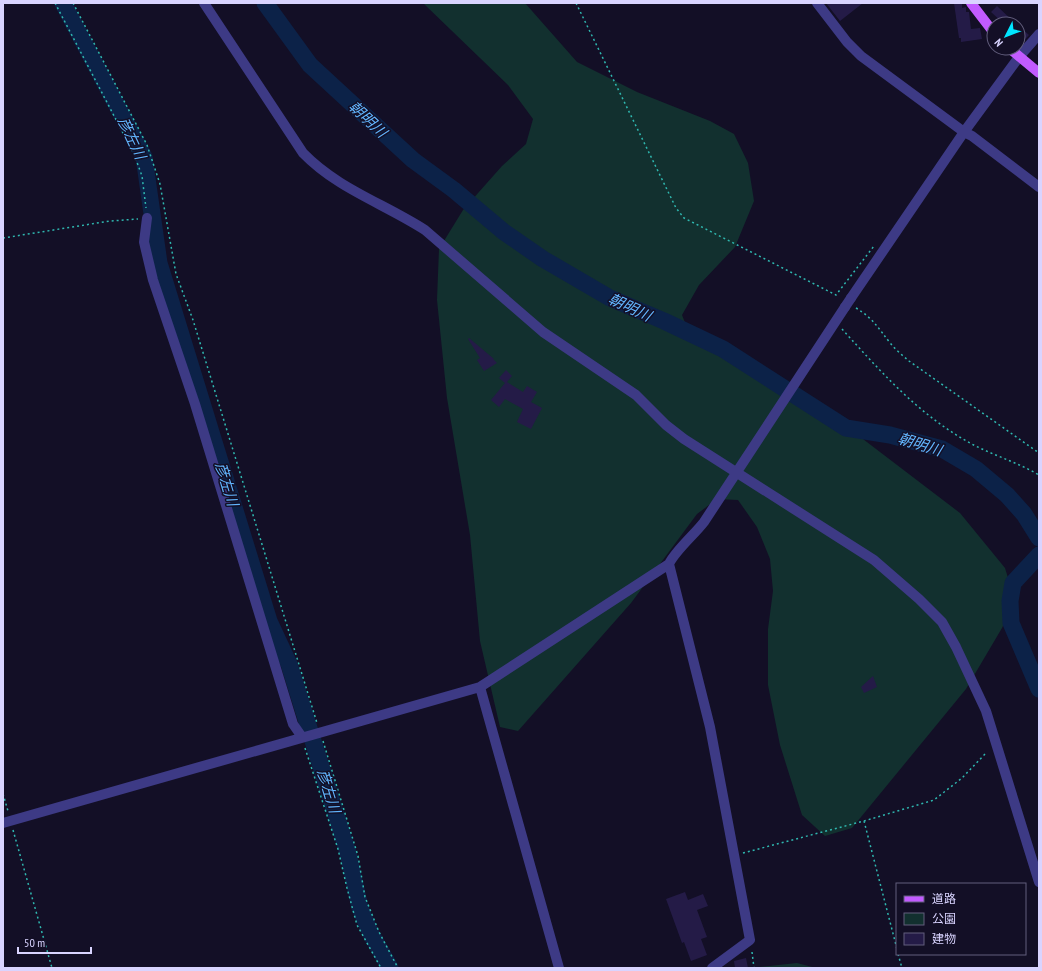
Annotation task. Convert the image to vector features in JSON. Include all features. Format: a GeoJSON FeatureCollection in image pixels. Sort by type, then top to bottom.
{"type":"FeatureCollection","features":[{"type":"Feature","properties":{"kind":"main road"},"geometry":{"type":"LineString","coordinates":[[971,3],[986,23]]}},
{"type":"Feature","properties":{"kind":"main road"},"geometry":{"type":"LineString","coordinates":[[1018,57],[1039,72]]}},
{"type":"Feature","properties":{"kind":"street"},"geometry":{"type":"LineString","coordinates":[[204,3],[303,153],[318,169],[340,184],[407,218],[425,230],[543,332],[636,395],[666,425],[684,439],[874,560],[919,599],[942,622],[956,646],[986,712],[997,742],[1039,882]]}},
{"type":"Feature","properties":{"kind":"street"},"geometry":{"type":"LineString","coordinates":[[817,3],[847,42],[861,56],[964,132],[972,136],[1039,187]]}},
{"type":"Feature","properties":{"kind":"street"},"geometry":{"type":"LineString","coordinates":[[7,822],[480,687],[669,564],[672,557],[700,527],[845,307],[853,303],[964,132],[1018,57],[1039,34]]}},
{"type":"Feature","properties":{"kind":"street"},"geometry":{"type":"LineString","coordinates":[[147,218],[144,242],[152,280],[195,404],[293,724],[303,737]]}},
{"type":"Feature","properties":{"kind":"street"},"geometry":{"type":"LineString","coordinates":[[669,564],[710,727],[750,940],[712,968]]}},
{"type":"Feature","properties":{"kind":"street"},"geometry":{"type":"LineString","coordinates":[[480,687],[559,968]]}},
{"type":"Feature","properties":{"kind":"path"},"geometry":{"type":"LineString","coordinates":[[3,238],[110,221],[147,218],[145,188],[134,154],[55,3]]}},
{"type":"Feature","properties":{"kind":"path"},"geometry":{"type":"LineString","coordinates":[[73,3],[147,145],[157,172],[176,274],[193,320],[236,464],[358,856],[365,897],[379,932],[398,968]]}},
{"type":"Feature","properties":{"kind":"path"},"geometry":{"type":"LineString","coordinates":[[576,3],[676,208],[684,218],[836,295],[875,244]]}},
{"type":"Feature","properties":{"kind":"path"},"geometry":{"type":"LineString","coordinates":[[853,303],[873,320],[891,345],[909,361],[1039,453]]}},
{"type":"Feature","properties":{"kind":"path"},"geometry":{"type":"LineString","coordinates":[[834,323],[910,400],[939,424],[970,443],[1039,475]]}},
{"type":"Feature","properties":{"kind":"path"},"geometry":{"type":"LineString","coordinates":[[303,737],[338,849],[357,924],[381,968]]}},
{"type":"Feature","properties":{"kind":"path"},"geometry":{"type":"LineString","coordinates":[[734,855],[864,821],[934,800],[962,778],[997,742]]}},
{"type":"Feature","properties":{"kind":"path"},"geometry":{"type":"LineString","coordinates":[[3,794],[7,822],[52,968]]}},
{"type":"Feature","properties":{"kind":"path"},"geometry":{"type":"LineString","coordinates":[[864,821],[896,946]]}},
{"type":"Feature","properties":{"kind":"path"},"geometry":{"type":"LineString","coordinates":[[750,940],[754,968]]}},
{"type":"Feature","properties":{"kind":"path"},"geometry":{"type":"LineString","coordinates":[[898,955],[902,968]]}},
{"type":"Feature","properties":{"kind":"green space"},"geometry":{"type":"Polygon","coordinates":[[[423,3],[525,3],[577,62],[637,92],[710,121],[734,134],[748,163],[754,201],[735,247],[699,285],[682,315],[689,333],[730,363],[763,376],[859,436],[960,513],[1005,568],[1015,601],[1002,628],[966,689],[852,828],[825,836],[802,815],[780,745],[768,685],[768,629],[773,591],[770,559],[757,527],[738,500],[717,499],[697,514],[631,603],[518,731],[500,727],[480,641],[470,535],[447,398],[437,300],[439,249],[463,210],[502,166],[526,144],[533,119],[508,85],[423,3]]]}},
{"type":"Feature","properties":{"kind":"green space"},"geometry":{"type":"Polygon","coordinates":[[[797,963],[816,968],[749,968],[797,963]]]}},
{"type":"Feature","properties":{"kind":"building"},"geometry":{"type":"Polygon","coordinates":[[[826,3],[863,3],[840,21],[826,3]]]}},
{"type":"Feature","properties":{"kind":"building"},"geometry":{"type":"Polygon","coordinates":[[[954,3],[962,3],[962,8],[966,7],[966,12],[969,12],[971,29],[980,28],[982,39],[961,42],[961,38],[959,38],[954,3]]]}},
{"type":"Feature","properties":{"kind":"building"},"geometry":{"type":"Polygon","coordinates":[[[997,6],[1008,16],[995,16],[991,12],[997,6]]]}},
{"type":"Feature","properties":{"kind":"building"},"geometry":{"type":"Polygon","coordinates":[[[469,338],[497,363],[484,371],[477,360],[480,358],[468,339],[469,338]]]}},
{"type":"Feature","properties":{"kind":"building"},"geometry":{"type":"Polygon","coordinates":[[[506,370],[512,376],[507,382],[523,392],[527,386],[537,392],[531,402],[542,408],[531,429],[517,422],[523,409],[505,399],[499,407],[491,400],[505,383],[499,378],[506,370]]]}},
{"type":"Feature","properties":{"kind":"building"},"geometry":{"type":"Polygon","coordinates":[[[873,676],[877,687],[864,693],[861,687],[873,676]]]}},
{"type":"Feature","properties":{"kind":"building"},"geometry":{"type":"Polygon","coordinates":[[[685,892],[688,900],[703,894],[708,906],[697,910],[707,937],[701,939],[707,955],[691,961],[684,942],[682,943],[666,899],[685,892]]]}},
{"type":"Feature","properties":{"kind":"building"},"geometry":{"type":"Polygon","coordinates":[[[746,958],[748,968],[735,968],[734,961],[746,958]]]}},
{"type":"Feature","properties":{"kind":"waterway","name":"彦左川"},"geometry":{"type":"LineString","coordinates":[[63,3],[144,157],[159,263],[269,621],[289,664],[348,853],[360,908],[371,934],[390,968]]}},
{"type":"Feature","properties":{"kind":"waterway","name":"朝明川"},"geometry":{"type":"LineString","coordinates":[[265,3],[310,65],[413,160],[454,190],[504,232],[543,259],[610,298],[664,321],[723,349],[846,428],[890,435],[942,449],[976,469],[1007,495],[1024,514],[1039,538]]}},
{"type":"Feature","properties":{"kind":"waterway","name":"朝明川"},"geometry":{"type":"LineString","coordinates":[[1039,555],[1013,583],[1010,601],[1011,623],[1039,689]]}}]}
